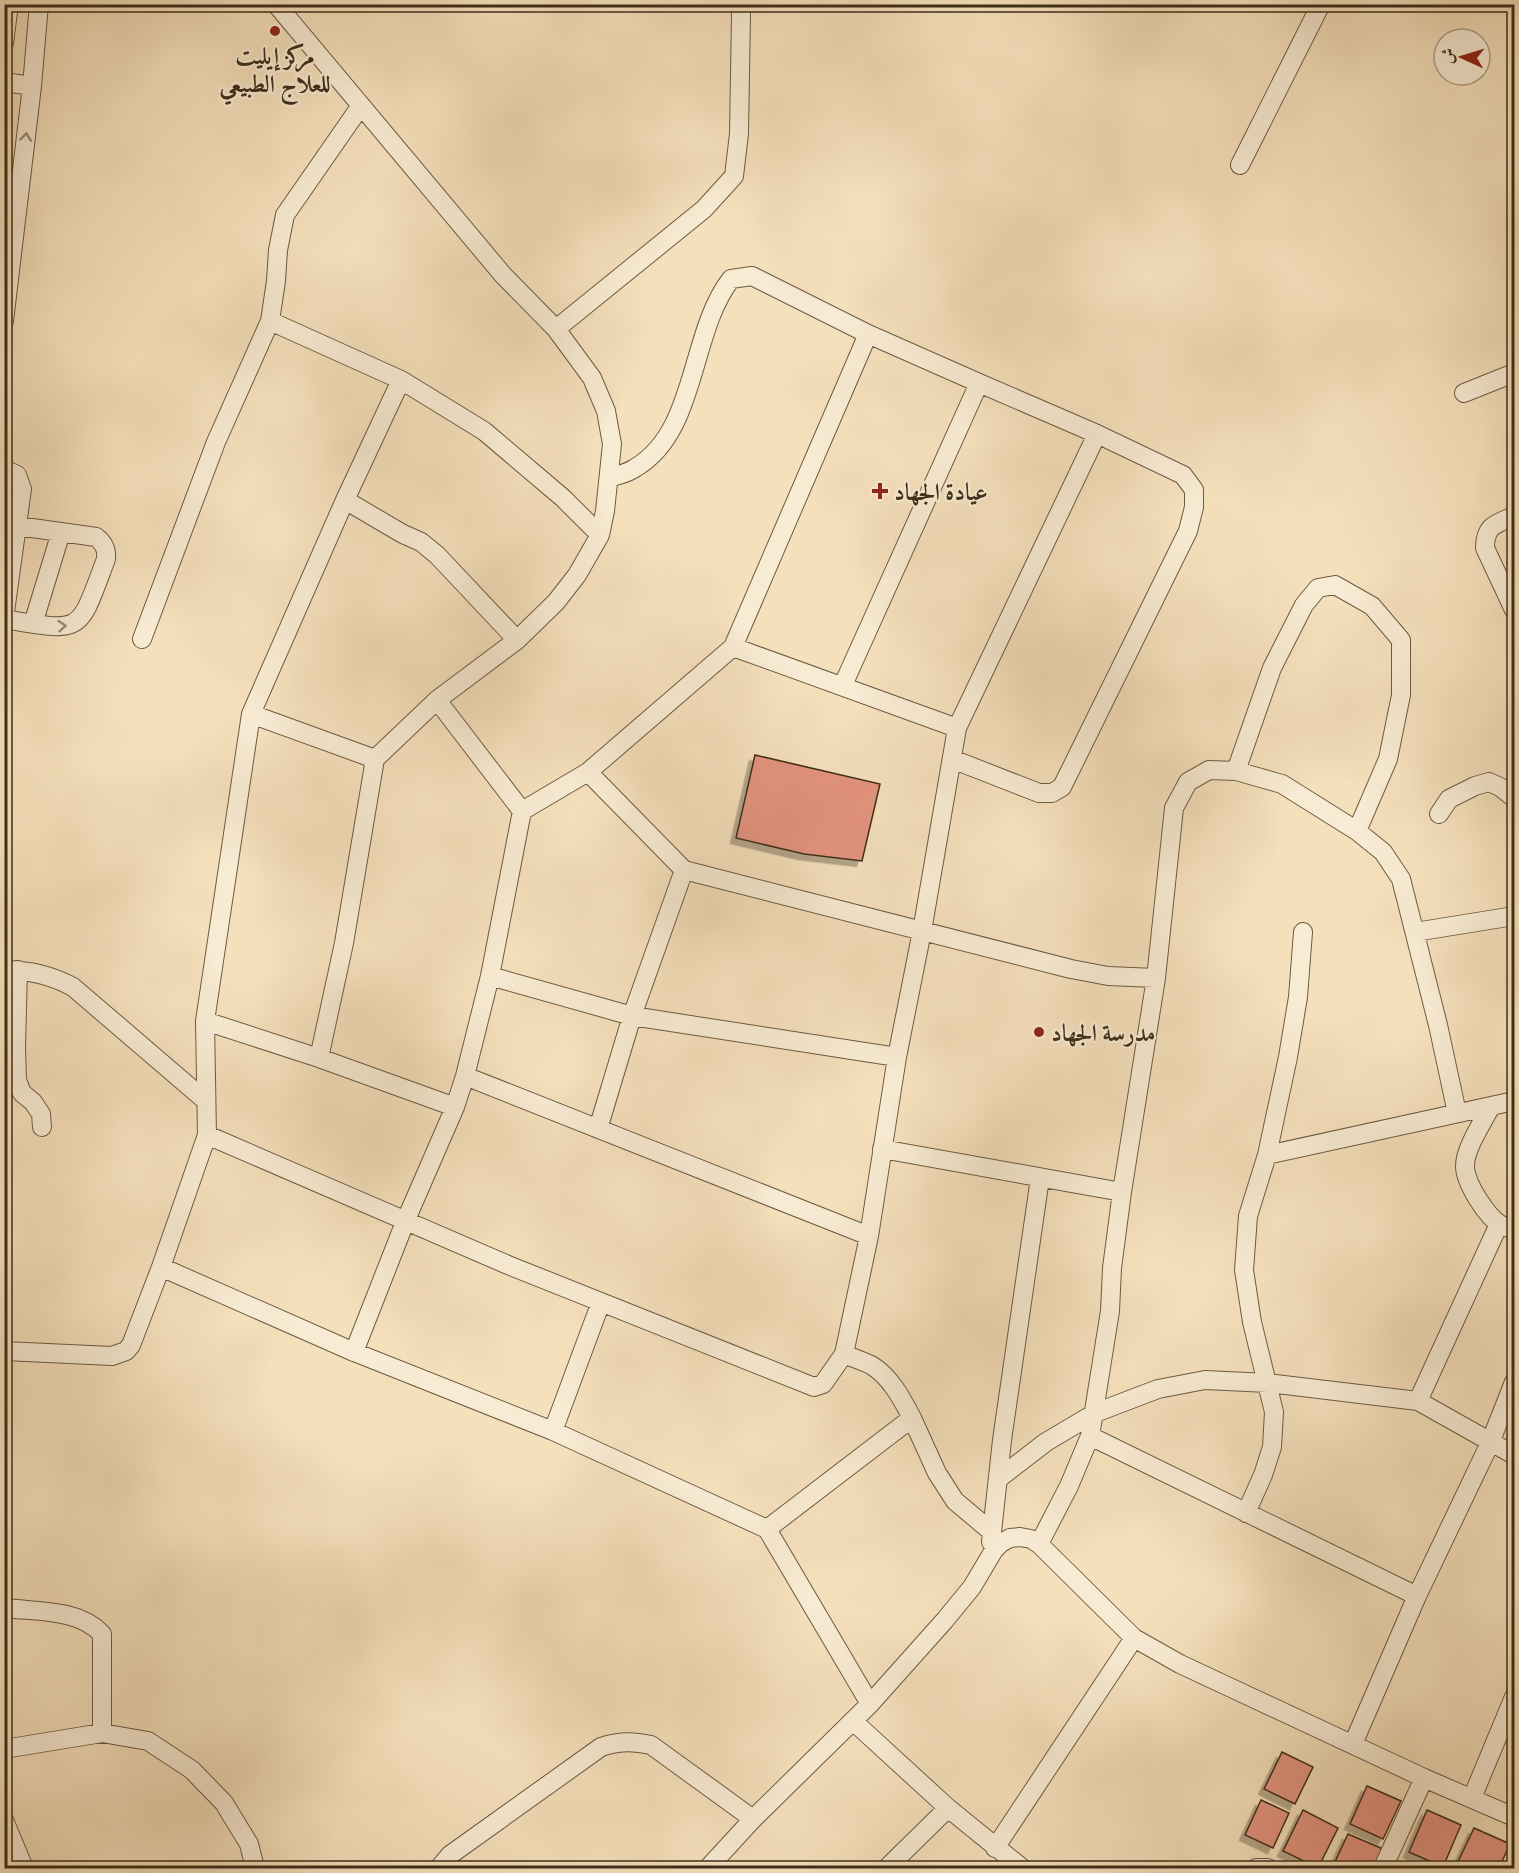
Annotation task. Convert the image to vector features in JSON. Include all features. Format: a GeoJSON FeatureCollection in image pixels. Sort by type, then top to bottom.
{"type":"FeatureCollection","features":[{"type":"Feature","properties":{"kind":"street"},"geometry":{"type":"LineString","coordinates":[[4,43],[9,4]]}},
{"type":"Feature","properties":{"kind":"street"},"geometry":{"type":"LineString","coordinates":[[4,321],[32,86],[39,4]]}},
{"type":"Feature","properties":{"kind":"street"},"geometry":{"type":"LineString","coordinates":[[276,4],[503,275],[556,329],[592,378],[606,411],[612,444],[610,478],[600,535],[577,575],[556,602],[517,640],[437,700],[375,759],[344,943],[320,1058]]}},
{"type":"Feature","properties":{"kind":"street"},"geometry":{"type":"LineString","coordinates":[[556,329],[704,209],[734,176],[739,134],[741,12],[739,4]]}},
{"type":"Feature","properties":{"kind":"street"},"geometry":{"type":"LineString","coordinates":[[1240,165],[1321,4]]}},
{"type":"Feature","properties":{"kind":"street"},"geometry":{"type":"LineString","coordinates":[[4,82],[32,86]]}},
{"type":"Feature","properties":{"kind":"street"},"geometry":{"type":"LineString","coordinates":[[142,639],[216,442],[270,321],[278,249],[285,215],[360,107]]}},
{"type":"Feature","properties":{"kind":"street"},"geometry":{"type":"LineString","coordinates":[[610,478],[634,469],[651,457],[666,438],[680,410],[719,295],[731,279],[752,276],[867,333],[1097,434],[1183,475],[1194,490],[1194,507],[1188,531],[1062,787],[1052,793],[1039,793],[952,759]]}},
{"type":"Feature","properties":{"kind":"street"},"geometry":{"type":"LineString","coordinates":[[270,321],[401,380],[484,431],[563,498],[600,535]]}},
{"type":"Feature","properties":{"kind":"street"},"geometry":{"type":"LineString","coordinates":[[522,811],[588,772],[734,646],[867,333]]}},
{"type":"Feature","properties":{"kind":"street"},"geometry":{"type":"LineString","coordinates":[[1464,393],[1515,373]]}},
{"type":"Feature","properties":{"kind":"street"},"geometry":{"type":"LineString","coordinates":[[4,1351],[120,1354],[131,1345],[207,1135],[205,1021],[251,714],[345,500],[401,380]]}},
{"type":"Feature","properties":{"kind":"street"},"geometry":{"type":"LineString","coordinates":[[843,685],[979,383]]}},
{"type":"Feature","properties":{"kind":"street"},"geometry":{"type":"LineString","coordinates":[[207,1135],[405,1222],[601,1302],[814,1387],[823,1384],[844,1354],[869,1236],[897,1057],[957,728],[1097,434]]}},
{"type":"Feature","properties":{"kind":"street"},"geometry":{"type":"LineString","coordinates":[[4,470],[17,475],[22,484],[11,524],[4,619],[60,628],[78,622],[86,613],[106,559],[105,546],[96,537],[11,524]]}},
{"type":"Feature","properties":{"kind":"street"},"geometry":{"type":"LineString","coordinates":[[345,500],[421,542],[437,555],[517,640]]}},
{"type":"Feature","properties":{"kind":"street"},"geometry":{"type":"LineString","coordinates":[[1515,516],[1491,526],[1485,537],[1485,548],[1515,610]]}},
{"type":"Feature","properties":{"kind":"street"},"geometry":{"type":"LineString","coordinates":[[33,624],[61,532]]}},
{"type":"Feature","properties":{"kind":"street"},"geometry":{"type":"LineString","coordinates":[[1236,771],[1272,668],[1304,605],[1318,588],[1335,585],[1372,606],[1401,640],[1401,695],[1388,759],[1357,831]]}},
{"type":"Feature","properties":{"kind":"street"},"geometry":{"type":"LineString","coordinates":[[734,646],[957,728]]}},
{"type":"Feature","properties":{"kind":"street"},"geometry":{"type":"LineString","coordinates":[[354,1352],[405,1222],[455,1107],[465,1076],[490,976],[522,811],[437,700]]}},
{"type":"Feature","properties":{"kind":"street"},"geometry":{"type":"LineString","coordinates":[[251,714],[375,759]]}},
{"type":"Feature","properties":{"kind":"street"},"geometry":{"type":"LineString","coordinates":[[1039,1544],[1069,1486],[1090,1436],[1095,1413],[1110,1311],[1112,1268],[1122,1192],[1156,978],[1174,808],[1188,782],[1209,770],[1236,771],[1282,784],[1357,831],[1383,852],[1401,879],[1438,1025],[1457,1113]]}},
{"type":"Feature","properties":{"kind":"street"},"geometry":{"type":"LineString","coordinates":[[588,772],[684,870],[1071,969],[1108,976],[1156,978]]}},
{"type":"Feature","properties":{"kind":"street"},"geometry":{"type":"LineString","coordinates":[[1439,814],[1449,799],[1489,782],[1515,798]]}},
{"type":"Feature","properties":{"kind":"street"},"geometry":{"type":"LineString","coordinates":[[598,1129],[632,1016],[684,870]]}},
{"type":"Feature","properties":{"kind":"street"},"geometry":{"type":"LineString","coordinates":[[1415,932],[1515,916]]}},
{"type":"Feature","properties":{"kind":"street"},"geometry":{"type":"LineString","coordinates":[[1246,1513],[1263,1475],[1272,1447],[1274,1412],[1252,1322],[1245,1270],[1248,1216],[1267,1155],[1288,1057],[1298,997],[1303,932]]}},
{"type":"Feature","properties":{"kind":"street"},"geometry":{"type":"LineString","coordinates":[[42,1127],[41,1114],[33,1102],[22,1093],[17,1080],[11,970],[56,977],[73,987],[206,1101]]}},
{"type":"Feature","properties":{"kind":"street"},"geometry":{"type":"LineString","coordinates":[[490,976],[632,1016],[897,1057]]}},
{"type":"Feature","properties":{"kind":"street"},"geometry":{"type":"LineString","coordinates":[[205,1021],[320,1058],[455,1107]]}},
{"type":"Feature","properties":{"kind":"street"},"geometry":{"type":"LineString","coordinates":[[465,1076],[869,1236]]}},
{"type":"Feature","properties":{"kind":"street"},"geometry":{"type":"LineString","coordinates":[[1267,1155],[1515,1101]]}},
{"type":"Feature","properties":{"kind":"street"},"geometry":{"type":"LineString","coordinates":[[1418,1401],[1507,1227],[1481,1203],[1469,1185],[1465,1166],[1472,1144],[1491,1106]]}},
{"type":"Feature","properties":{"kind":"street"},"geometry":{"type":"LineString","coordinates":[[882,1149],[1122,1192]]}},
{"type":"Feature","properties":{"kind":"street"},"geometry":{"type":"LineString","coordinates":[[989,1559],[1002,1440],[1040,1178]]}},
{"type":"Feature","properties":{"kind":"street"},"geometry":{"type":"LineString","coordinates":[[161,1267],[354,1352],[553,1431],[767,1529],[870,1704]]}},
{"type":"Feature","properties":{"kind":"street"},"geometry":{"type":"LineString","coordinates":[[553,1431],[601,1302]]}},
{"type":"Feature","properties":{"kind":"street"},"geometry":{"type":"LineString","coordinates":[[844,1354],[872,1366],[884,1376],[903,1400],[932,1465],[955,1501],[992,1532]]}},
{"type":"Feature","properties":{"kind":"street"},"geometry":{"type":"LineString","coordinates":[[998,1479],[1046,1442],[1095,1413],[1158,1389],[1205,1380],[1268,1383],[1418,1401],[1515,1455]]}},
{"type":"Feature","properties":{"kind":"street"},"geometry":{"type":"LineString","coordinates":[[1353,1744],[1417,1596],[1490,1443],[1515,1382]]}},
{"type":"Feature","properties":{"kind":"street"},"geometry":{"type":"LineString","coordinates":[[767,1529],[912,1418]]}},
{"type":"Feature","properties":{"kind":"street"},"geometry":{"type":"LineString","coordinates":[[1090,1436],[1417,1596]]}},
{"type":"Feature","properties":{"kind":"street"},"geometry":{"type":"LineString","coordinates":[[708,1869],[753,1819],[870,1704],[972,1587],[994,1550],[1010,1538],[1020,1537],[1039,1544],[1134,1638],[1180,1664],[1424,1778],[1515,1817]]}},
{"type":"Feature","properties":{"kind":"street"},"geometry":{"type":"LineString","coordinates":[[6,1608],[78,1617],[93,1624],[102,1634],[102,1732]]}},
{"type":"Feature","properties":{"kind":"street"},"geometry":{"type":"LineString","coordinates":[[995,1848],[1134,1638]]}},
{"type":"Feature","properties":{"kind":"street"},"geometry":{"type":"LineString","coordinates":[[1472,1798],[1515,1697]]}},
{"type":"Feature","properties":{"kind":"street"},"geometry":{"type":"LineString","coordinates":[[853,1721],[948,1808],[1022,1869]]}},
{"type":"Feature","properties":{"kind":"street"},"geometry":{"type":"LineString","coordinates":[[4,1749],[102,1732],[148,1741],[192,1770],[224,1803],[249,1844],[255,1869]]}},
{"type":"Feature","properties":{"kind":"street"},"geometry":{"type":"LineString","coordinates":[[439,1869],[450,1855],[601,1747],[617,1741],[633,1741],[651,1745],[753,1819]]}},
{"type":"Feature","properties":{"kind":"street"},"geometry":{"type":"LineString","coordinates":[[1383,1869],[1424,1778]]}},
{"type":"Feature","properties":{"kind":"street"},"geometry":{"type":"LineString","coordinates":[[887,1869],[948,1808]]}},
{"type":"Feature","properties":{"kind":"street"},"geometry":{"type":"LineString","coordinates":[[4,1820],[24,1869]]}},
{"type":"Feature","properties":{"kind":"street"},"geometry":{"type":"LineString","coordinates":[[1256,1869],[1268,1869]]}},
{"type":"Feature","properties":{"kind":"building"},"geometry":{"type":"Polygon","coordinates":[[[755,755],[880,784],[862,861],[804,854],[736,838],[755,755]]]}},
{"type":"Feature","properties":{"kind":"building"},"geometry":{"type":"Polygon","coordinates":[[[1282,1752],[1313,1767],[1295,1804],[1264,1789],[1282,1752]]]}},
{"type":"Feature","properties":{"kind":"building"},"geometry":{"type":"Polygon","coordinates":[[[1367,1786],[1401,1801],[1383,1839],[1350,1824],[1367,1786]]]}},
{"type":"Feature","properties":{"kind":"building"},"geometry":{"type":"Polygon","coordinates":[[[1261,1800],[1289,1813],[1273,1848],[1245,1835],[1261,1800]]]}},
{"type":"Feature","properties":{"kind":"building"},"geometry":{"type":"Polygon","coordinates":[[[1303,1810],[1338,1828],[1318,1868],[1283,1851],[1303,1810]]]}},
{"type":"Feature","properties":{"kind":"building"},"geometry":{"type":"Polygon","coordinates":[[[1427,1810],[1461,1825],[1443,1867],[1409,1852],[1427,1810]]]}},
{"type":"Feature","properties":{"kind":"building"},"geometry":{"type":"Polygon","coordinates":[[[1474,1828],[1510,1844],[1499,1868],[1455,1868],[1474,1828]]]}},
{"type":"Feature","properties":{"kind":"building"},"geometry":{"type":"Polygon","coordinates":[[[1348,1834],[1383,1849],[1374,1868],[1332,1868],[1348,1834]]]}},
{"type":"Feature","properties":{"kind":"building"},"geometry":{"type":"Polygon","coordinates":[[[1404,1863],[1416,1868],[1401,1868],[1404,1863]]]}},
{"type":"Feature","properties":{"kind":"place","name":"مركز إيليت للعلاج الطبيعي"},"geometry":{"type":"Point","coordinates":[275,31]}},
{"type":"Feature","properties":{"kind":"place","name":"عيادة الجهاد"},"geometry":{"type":"Point","coordinates":[880,491]}},
{"type":"Feature","properties":{"kind":"place","name":"مدرسة الجهاد"},"geometry":{"type":"Point","coordinates":[1039,1032]}}]}
